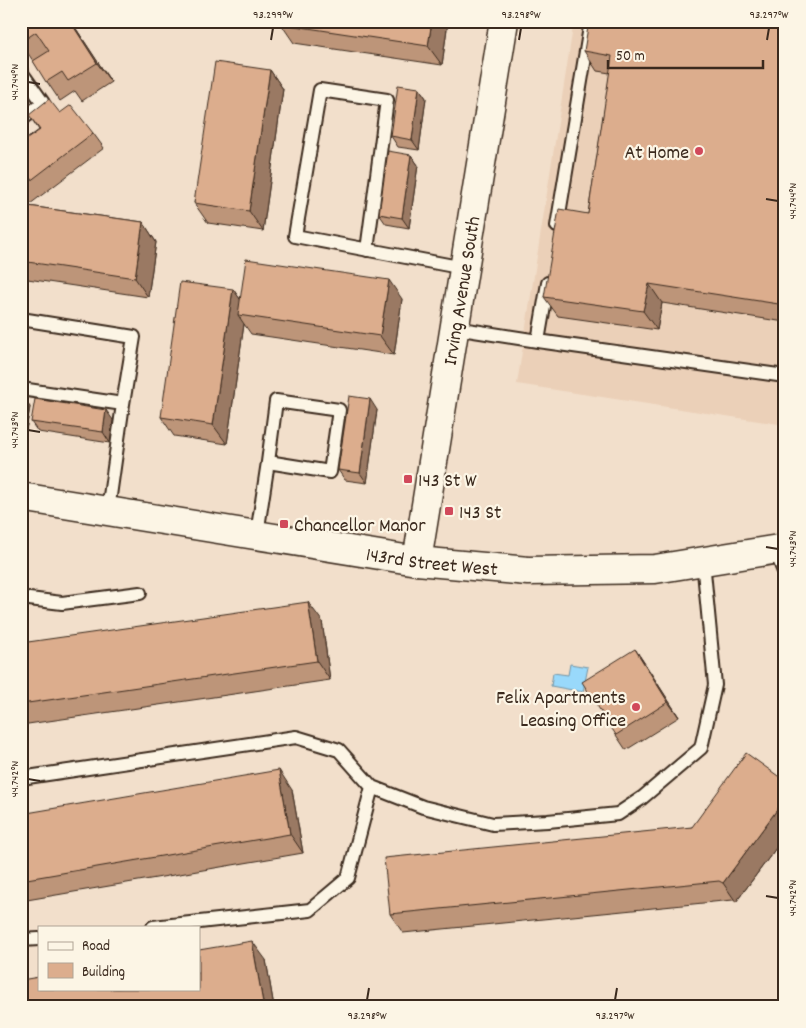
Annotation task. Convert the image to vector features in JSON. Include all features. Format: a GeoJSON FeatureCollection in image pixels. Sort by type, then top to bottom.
{"type":"FeatureCollection","features":[{"type":"Feature","properties":{"kind":"street","name":"Irving Avenue South"},"geometry":{"type":"LineString","coordinates":[[417,561],[504,21]]}},
{"type":"Feature","properties":{"kind":"street","name":"143rd Street West"},"geometry":{"type":"LineString","coordinates":[[21,497],[417,561],[528,571],[655,569],[703,561],[781,557]]}},
{"type":"Feature","properties":{"kind":"lane"},"geometry":{"type":"LineString","coordinates":[[556,234],[591,21]]}},
{"type":"Feature","properties":{"kind":"lane"},"geometry":{"type":"LineString","coordinates":[[21,72],[43,103],[21,120]]}},
{"type":"Feature","properties":{"kind":"lane"},"geometry":{"type":"LineString","coordinates":[[367,250],[387,100],[320,90],[295,236],[367,250],[464,268]]}},
{"type":"Feature","properties":{"kind":"lane"},"geometry":{"type":"LineString","coordinates":[[538,341],[549,273]]}},
{"type":"Feature","properties":{"kind":"lane"},"geometry":{"type":"LineString","coordinates":[[21,320],[134,337],[122,404],[108,510]]}},
{"type":"Feature","properties":{"kind":"lane"},"geometry":{"type":"LineString","coordinates":[[455,328],[785,376]]}},
{"type":"Feature","properties":{"kind":"lane"},"geometry":{"type":"LineString","coordinates":[[21,389],[122,404]]}},
{"type":"Feature","properties":{"kind":"lane"},"geometry":{"type":"LineString","coordinates":[[257,534],[276,401],[339,410],[330,472],[268,462]]}},
{"type":"Feature","properties":{"kind":"lane"},"geometry":{"type":"LineString","coordinates":[[21,778],[296,737],[339,750],[372,787],[423,806],[493,824],[548,822],[618,814],[642,798],[701,748],[715,684],[703,561]]}},
{"type":"Feature","properties":{"kind":"lane"},"geometry":{"type":"LineString","coordinates":[[21,598],[62,603],[140,592]]}},
{"type":"Feature","properties":{"kind":"lane"},"geometry":{"type":"LineString","coordinates":[[162,926],[310,910],[348,878],[372,787]]}},
{"type":"Feature","properties":{"kind":"lane"},"geometry":{"type":"LineString","coordinates":[[21,940],[38,939]]}},
{"type":"Feature","properties":{"kind":"shaded area","name":"At Home"},"geometry":{"type":"Polygon","coordinates":[[[574,21],[785,21],[785,425],[517,384],[574,21]]]}},
{"type":"Feature","properties":{"kind":"water"},"geometry":{"type":"Polygon","coordinates":[[[570,664],[588,667],[583,692],[551,686],[553,673],[568,675],[570,664]]]}},
{"type":"Feature","properties":{"kind":"building"},"geometry":{"type":"Polygon","coordinates":[[[21,21],[70,21],[97,63],[68,81],[62,72],[46,82],[33,61],[49,51],[36,32],[21,42],[21,21]]]}},
{"type":"Feature","properties":{"kind":"building"},"geometry":{"type":"Polygon","coordinates":[[[281,21],[432,21],[428,46],[281,24],[281,21]]]}},
{"type":"Feature","properties":{"kind":"building","name":"At Home"},"geometry":{"type":"Polygon","coordinates":[[[589,21],[785,21],[785,305],[649,284],[643,311],[544,297],[559,209],[588,214],[612,56],[584,51],[589,21]]]}},
{"type":"Feature","properties":{"kind":"building"},"geometry":{"type":"Polygon","coordinates":[[[215,62],[270,70],[249,211],[194,203],[215,62]]]}},
{"type":"Feature","properties":{"kind":"building"},"geometry":{"type":"Polygon","coordinates":[[[398,85],[419,88],[412,140],[391,136],[398,85]]]}},
{"type":"Feature","properties":{"kind":"building"},"geometry":{"type":"Polygon","coordinates":[[[49,99],[60,113],[71,105],[93,133],[21,188],[21,138],[24,141],[40,130],[29,115],[49,99]]]}},
{"type":"Feature","properties":{"kind":"building"},"geometry":{"type":"Polygon","coordinates":[[[388,151],[411,155],[402,218],[379,214],[388,151]]]}},
{"type":"Feature","properties":{"kind":"building"},"geometry":{"type":"Polygon","coordinates":[[[21,205],[143,222],[135,278],[21,261],[21,205]]]}},
{"type":"Feature","properties":{"kind":"building"},"geometry":{"type":"Polygon","coordinates":[[[246,259],[389,280],[380,336],[238,315],[246,259]]]}},
{"type":"Feature","properties":{"kind":"building"},"geometry":{"type":"Polygon","coordinates":[[[180,282],[233,289],[213,425],[161,417],[180,282]]]}},
{"type":"Feature","properties":{"kind":"building"},"geometry":{"type":"Polygon","coordinates":[[[349,396],[370,399],[360,473],[338,470],[349,396]]]}},
{"type":"Feature","properties":{"kind":"building"},"geometry":{"type":"Polygon","coordinates":[[[35,399],[106,410],[103,432],[31,422],[35,399]]]}},
{"type":"Feature","properties":{"kind":"building"},"geometry":{"type":"Polygon","coordinates":[[[308,602],[317,661],[21,704],[21,643],[308,602]]]}},
{"type":"Feature","properties":{"kind":"building","name":"Felix Apartments Leasing Office"},"geometry":{"type":"Polygon","coordinates":[[[635,649],[668,702],[616,735],[582,682],[635,649]]]}},
{"type":"Feature","properties":{"kind":"building"},"geometry":{"type":"Polygon","coordinates":[[[746,753],[785,781],[785,799],[723,883],[719,881],[390,914],[384,858],[692,827],[746,753]]]}},
{"type":"Feature","properties":{"kind":"building"},"geometry":{"type":"Polygon","coordinates":[[[279,770],[290,834],[21,880],[21,814],[279,770]]]}},
{"type":"Feature","properties":{"kind":"building"},"geometry":{"type":"Polygon","coordinates":[[[252,941],[263,1003],[238,1007],[21,1007],[21,980],[38,977],[38,990],[200,990],[200,950],[252,941]]]}},
{"type":"Feature","properties":{"kind":"place","name":"At Home"},"geometry":{"type":"Point","coordinates":[699,151]}},
{"type":"Feature","properties":{"kind":"place","name":"143 St W"},"geometry":{"type":"Point","coordinates":[408,479]}},
{"type":"Feature","properties":{"kind":"place","name":"143 St"},"geometry":{"type":"Point","coordinates":[449,511]}},
{"type":"Feature","properties":{"kind":"place","name":"Chancellor Manor"},"geometry":{"type":"Point","coordinates":[284,524]}},
{"type":"Feature","properties":{"kind":"place","name":"Felix Apartments Leasing Office"},"geometry":{"type":"Point","coordinates":[636,707]}}]}
